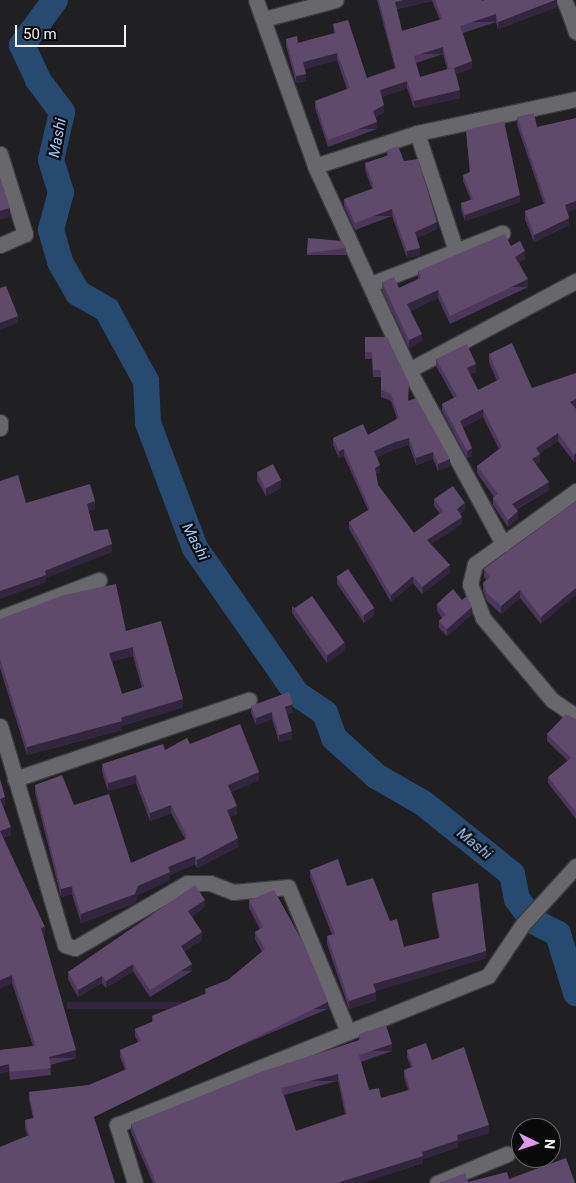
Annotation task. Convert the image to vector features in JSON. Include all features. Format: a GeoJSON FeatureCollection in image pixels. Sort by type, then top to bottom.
{"type":"FeatureCollection","features":[{"type":"Feature","properties":{"kind":"street"},"geometry":{"type":"LineString","coordinates":[[256,0],[264,18],[315,166],[409,370],[503,544]]}},
{"type":"Feature","properties":{"kind":"street"},"geometry":{"type":"LineString","coordinates":[[264,18],[336,0]]}},
{"type":"Feature","properties":{"kind":"street"},"geometry":{"type":"LineString","coordinates":[[570,9],[576,32]]}},
{"type":"Feature","properties":{"kind":"street"},"geometry":{"type":"LineString","coordinates":[[315,166],[417,133],[576,99]]}},
{"type":"Feature","properties":{"kind":"street"},"geometry":{"type":"LineString","coordinates":[[417,133],[456,251]]}},
{"type":"Feature","properties":{"kind":"street"},"geometry":{"type":"LineString","coordinates":[[0,154],[25,234],[0,246]]}},
{"type":"Feature","properties":{"kind":"street"},"geometry":{"type":"LineString","coordinates":[[370,284],[502,233]]}},
{"type":"Feature","properties":{"kind":"street"},"geometry":{"type":"LineString","coordinates":[[409,370],[576,281]]}},
{"type":"Feature","properties":{"kind":"street"},"geometry":{"type":"LineString","coordinates":[[0,422],[0,428]]}},
{"type":"Feature","properties":{"kind":"street"},"geometry":{"type":"LineString","coordinates":[[576,492],[503,544],[470,573],[484,618],[552,700],[576,716]]}},
{"type":"Feature","properties":{"kind":"street"},"geometry":{"type":"LineString","coordinates":[[0,618],[99,580]]}},
{"type":"Feature","properties":{"kind":"street"},"geometry":{"type":"LineString","coordinates":[[15,779],[249,700]]}},
{"type":"Feature","properties":{"kind":"street"},"geometry":{"type":"LineString","coordinates":[[0,726],[65,945],[75,948],[188,883],[210,883],[233,892],[288,887],[348,1032]]}},
{"type":"Feature","properties":{"kind":"street"},"geometry":{"type":"LineString","coordinates":[[135,1183],[117,1125],[488,976],[523,924],[576,866]]}},
{"type":"Feature","properties":{"kind":"street"},"geometry":{"type":"LineString","coordinates":[[437,1183],[507,1154]]}},
{"type":"Feature","properties":{"kind":"building"},"geometry":{"type":"Polygon","coordinates":[[[379,0],[403,0],[395,2],[402,31],[442,19],[435,0],[555,0],[498,22],[496,14],[460,26],[472,61],[454,68],[460,90],[414,101],[407,81],[380,90],[384,105],[373,111],[377,122],[328,140],[315,101],[350,88],[337,53],[303,62],[306,74],[296,76],[286,39],[297,36],[298,43],[336,33],[333,24],[348,20],[367,78],[396,68],[379,0]],[[443,47],[414,56],[420,77],[449,69],[443,47]]]}},
{"type":"Feature","properties":{"kind":"building"},"geometry":{"type":"Polygon","coordinates":[[[534,113],[537,127],[576,118],[576,201],[565,205],[569,218],[534,235],[525,211],[546,203],[517,117],[534,113]]]}},
{"type":"Feature","properties":{"kind":"building"},"geometry":{"type":"Polygon","coordinates":[[[504,121],[520,195],[465,215],[461,203],[473,199],[463,175],[470,172],[466,130],[504,121]]]}},
{"type":"Feature","properties":{"kind":"building"},"geometry":{"type":"Polygon","coordinates":[[[398,146],[404,161],[418,159],[437,222],[415,232],[420,248],[407,251],[392,209],[355,223],[344,199],[374,188],[365,163],[389,155],[387,150],[398,146]]]}},
{"type":"Feature","properties":{"kind":"building"},"geometry":{"type":"Polygon","coordinates":[[[0,177],[10,208],[0,211],[0,177]]]}},
{"type":"Feature","properties":{"kind":"building"},"geometry":{"type":"Polygon","coordinates":[[[505,234],[511,246],[520,241],[525,251],[515,257],[528,279],[450,316],[438,290],[407,304],[422,334],[409,340],[382,282],[394,277],[399,288],[421,278],[418,271],[505,234]]]}},
{"type":"Feature","properties":{"kind":"building"},"geometry":{"type":"Polygon","coordinates":[[[308,238],[342,241],[346,248],[307,253],[308,238]]]}},
{"type":"Feature","properties":{"kind":"building"},"geometry":{"type":"Polygon","coordinates":[[[6,286],[18,316],[0,323],[0,288],[6,286]]]}},
{"type":"Feature","properties":{"kind":"building"},"geometry":{"type":"Polygon","coordinates":[[[365,337],[387,337],[409,383],[408,401],[416,398],[450,459],[438,464],[433,452],[416,458],[409,438],[395,442],[374,451],[380,465],[375,468],[378,485],[414,533],[443,511],[434,499],[453,486],[465,503],[457,509],[462,517],[427,540],[450,565],[422,587],[413,576],[391,595],[349,522],[370,509],[344,449],[339,451],[333,438],[363,424],[368,435],[399,418],[391,394],[381,390],[381,370],[373,370],[372,352],[365,352],[365,337]]]}},
{"type":"Feature","properties":{"kind":"building"},"geometry":{"type":"Polygon","coordinates":[[[512,343],[532,388],[576,373],[576,399],[570,402],[576,409],[576,453],[574,455],[558,433],[536,448],[540,454],[532,459],[549,482],[512,504],[518,511],[508,520],[493,498],[498,494],[477,466],[502,447],[483,409],[460,421],[472,448],[467,451],[442,404],[457,396],[436,359],[467,344],[476,364],[467,368],[478,390],[500,379],[489,354],[512,343]]]}},
{"type":"Feature","properties":{"kind":"building"},"geometry":{"type":"Polygon","coordinates":[[[273,464],[281,480],[265,488],[257,472],[273,464]]]}},
{"type":"Feature","properties":{"kind":"building"},"geometry":{"type":"Polygon","coordinates":[[[18,475],[26,503],[90,484],[95,501],[87,504],[94,531],[108,529],[112,544],[45,571],[46,575],[0,591],[0,481],[18,475]]]}},
{"type":"Feature","properties":{"kind":"building"},"geometry":{"type":"Polygon","coordinates":[[[576,501],[576,588],[541,617],[520,590],[501,606],[487,593],[483,583],[490,577],[484,569],[576,501]]]}},
{"type":"Feature","properties":{"kind":"building"},"geometry":{"type":"Polygon","coordinates":[[[348,569],[374,608],[363,616],[336,577],[348,569]]]}},
{"type":"Feature","properties":{"kind":"building"},"geometry":{"type":"Polygon","coordinates":[[[116,584],[126,631],[161,621],[183,699],[121,717],[122,721],[27,747],[0,659],[0,619],[64,595],[116,584]],[[133,647],[109,653],[122,694],[144,687],[133,647]]]}},
{"type":"Feature","properties":{"kind":"building"},"geometry":{"type":"Polygon","coordinates":[[[453,589],[462,600],[467,596],[472,607],[447,629],[439,621],[446,615],[437,604],[453,589]]]}},
{"type":"Feature","properties":{"kind":"building"},"geometry":{"type":"Polygon","coordinates":[[[312,596],[345,643],[327,655],[294,609],[312,596]]]}},
{"type":"Feature","properties":{"kind":"building"},"geometry":{"type":"Polygon","coordinates":[[[289,692],[293,704],[285,707],[292,731],[279,735],[272,712],[256,718],[251,706],[289,692]]]}},
{"type":"Feature","properties":{"kind":"building"},"geometry":{"type":"Polygon","coordinates":[[[566,714],[576,719],[576,812],[548,777],[571,758],[547,734],[566,714]]]}},
{"type":"Feature","properties":{"kind":"building"},"geometry":{"type":"Polygon","coordinates":[[[240,724],[259,772],[228,785],[237,806],[227,810],[238,838],[197,860],[195,856],[168,867],[170,872],[138,886],[135,894],[81,914],[72,886],[61,889],[35,785],[62,775],[74,805],[109,794],[131,863],[186,839],[186,834],[171,805],[150,813],[136,775],[108,783],[102,764],[163,744],[165,750],[187,738],[190,744],[240,724]]]}},
{"type":"Feature","properties":{"kind":"building"},"geometry":{"type":"Polygon","coordinates":[[[0,779],[5,797],[0,799],[0,779]]]}},
{"type":"Feature","properties":{"kind":"building"},"geometry":{"type":"Polygon","coordinates":[[[0,799],[11,827],[0,831],[0,799]]]}},
{"type":"Feature","properties":{"kind":"building"},"geometry":{"type":"Polygon","coordinates":[[[0,831],[45,927],[41,928],[76,1050],[49,1057],[51,1068],[10,1072],[9,1064],[0,1066],[0,1050],[36,1046],[12,975],[0,980],[0,831]]]}},
{"type":"Feature","properties":{"kind":"building"},"geometry":{"type":"Polygon","coordinates":[[[338,859],[347,886],[373,878],[390,921],[397,919],[404,947],[440,938],[432,893],[478,883],[486,951],[373,984],[376,992],[349,1001],[327,936],[335,934],[310,870],[338,859]]]}},
{"type":"Feature","properties":{"kind":"building"},"geometry":{"type":"Polygon","coordinates":[[[195,885],[205,900],[188,911],[202,932],[181,946],[192,964],[150,990],[133,964],[106,981],[102,976],[78,990],[68,972],[195,885]]]}},
{"type":"Feature","properties":{"kind":"building"},"geometry":{"type":"Polygon","coordinates":[[[274,890],[305,946],[328,1002],[94,1117],[115,1183],[0,1183],[0,1147],[29,1135],[25,1120],[34,1118],[29,1092],[89,1085],[127,1069],[120,1050],[141,1041],[135,1029],[154,1021],[152,1016],[207,993],[205,989],[228,980],[265,949],[255,932],[263,927],[249,900],[274,890]]]}},
{"type":"Feature","properties":{"kind":"building"},"geometry":{"type":"Polygon","coordinates":[[[386,1025],[392,1044],[359,1055],[369,1090],[379,1088],[381,1098],[410,1090],[404,1070],[413,1067],[407,1050],[426,1043],[432,1060],[464,1047],[489,1125],[457,1135],[458,1140],[422,1152],[423,1156],[337,1183],[156,1183],[131,1124],[263,1071],[360,1040],[359,1034],[386,1025]],[[338,1074],[281,1088],[296,1131],[347,1114],[338,1074]]]}},
{"type":"Feature","properties":{"kind":"building"},"geometry":{"type":"Polygon","coordinates":[[[566,1158],[575,1183],[439,1183],[465,1173],[468,1182],[507,1172],[509,1179],[539,1168],[561,1168],[561,1160],[566,1158]]]}},
{"type":"Feature","properties":{"kind":"waterway","name":"Mashi"},"geometry":{"type":"LineString","coordinates":[[55,0],[22,45],[38,80],[62,112],[51,160],[61,192],[51,230],[60,262],[78,293],[107,310],[146,381],[148,423],[195,548],[297,694],[325,713],[334,738],[376,776],[423,803],[512,874],[517,899],[533,921],[558,934],[576,993]]}}]}
